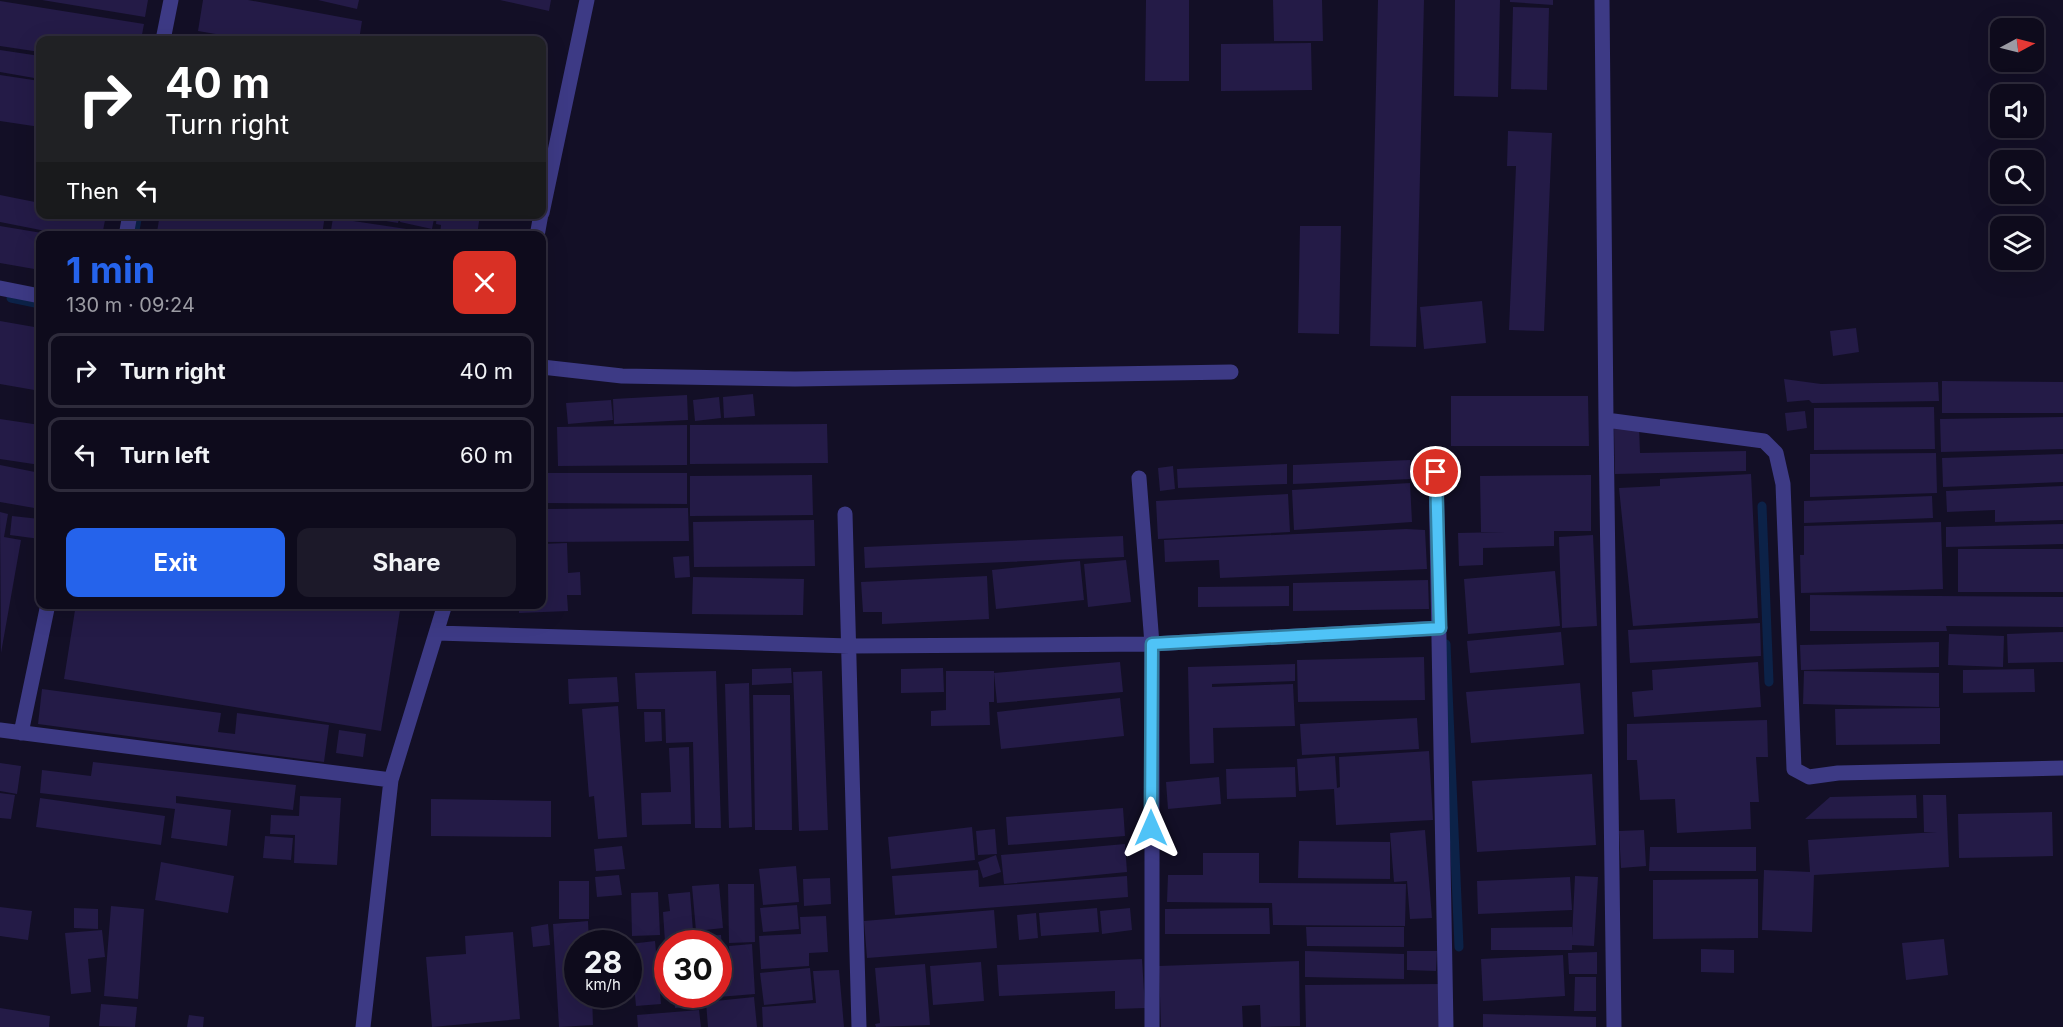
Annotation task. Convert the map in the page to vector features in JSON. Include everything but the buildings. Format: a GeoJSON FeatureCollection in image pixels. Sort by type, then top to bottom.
{"type":"FeatureCollection","features":[{"type":"Feature","properties":{"kind":"street"},"geometry":{"type":"LineString","coordinates":[[165,36],[171,0]]}},
{"type":"Feature","properties":{"kind":"street"},"geometry":{"type":"LineString","coordinates":[[546,191],[587,0]]}},
{"type":"Feature","properties":{"kind":"street"},"geometry":{"type":"LineString","coordinates":[[1602,0],[1614,1027]]}},
{"type":"Feature","properties":{"kind":"street"},"geometry":{"type":"LineString","coordinates":[[0,288],[36,295]]}},
{"type":"Feature","properties":{"kind":"street"},"geometry":{"type":"LineString","coordinates":[[546,367],[622,376],[795,380],[1232,372]]}},
{"type":"Feature","properties":{"kind":"street"},"geometry":{"type":"LineString","coordinates":[[1606,420],[1764,441],[1776,453],[1783,484],[1794,769],[1809,777],[1838,773],[2063,768]]}},
{"type":"Feature","properties":{"kind":"street"},"geometry":{"type":"LineString","coordinates":[[1436,472],[1446,1027]]}},
{"type":"Feature","properties":{"kind":"street"},"geometry":{"type":"LineString","coordinates":[[1139,477],[1152,644],[1152,1027]]}},
{"type":"Feature","properties":{"kind":"street"},"geometry":{"type":"LineString","coordinates":[[845,514],[859,1027]]}},
{"type":"Feature","properties":{"kind":"street"},"geometry":{"type":"LineString","coordinates":[[21,733],[47,609]]}},
{"type":"Feature","properties":{"kind":"street"},"geometry":{"type":"LineString","coordinates":[[363,1027],[391,780],[444,609]]}},
{"type":"Feature","properties":{"kind":"street"},"geometry":{"type":"LineString","coordinates":[[437,633],[849,646],[1152,644],[1440,628]]}},
{"type":"Feature","properties":{"kind":"street"},"geometry":{"type":"LineString","coordinates":[[0,730],[391,780]]}},
{"type":"Feature","properties":{"kind":"waterway"},"geometry":{"type":"LineString","coordinates":[[135,231],[137,219]]}},
{"type":"Feature","properties":{"kind":"waterway"},"geometry":{"type":"LineString","coordinates":[[11,298],[36,303]]}},
{"type":"Feature","properties":{"kind":"waterway"},"geometry":{"type":"LineString","coordinates":[[1762,506],[1769,682]]}},
{"type":"Feature","properties":{"kind":"waterway"},"geometry":{"type":"LineString","coordinates":[[1446,644],[1459,947]]}},
{"type":"Feature","properties":{"kind":"route"},"geometry":{"type":"LineString","coordinates":[[1151,828],[1152,644],[1440,628],[1436,472]]}}]}
